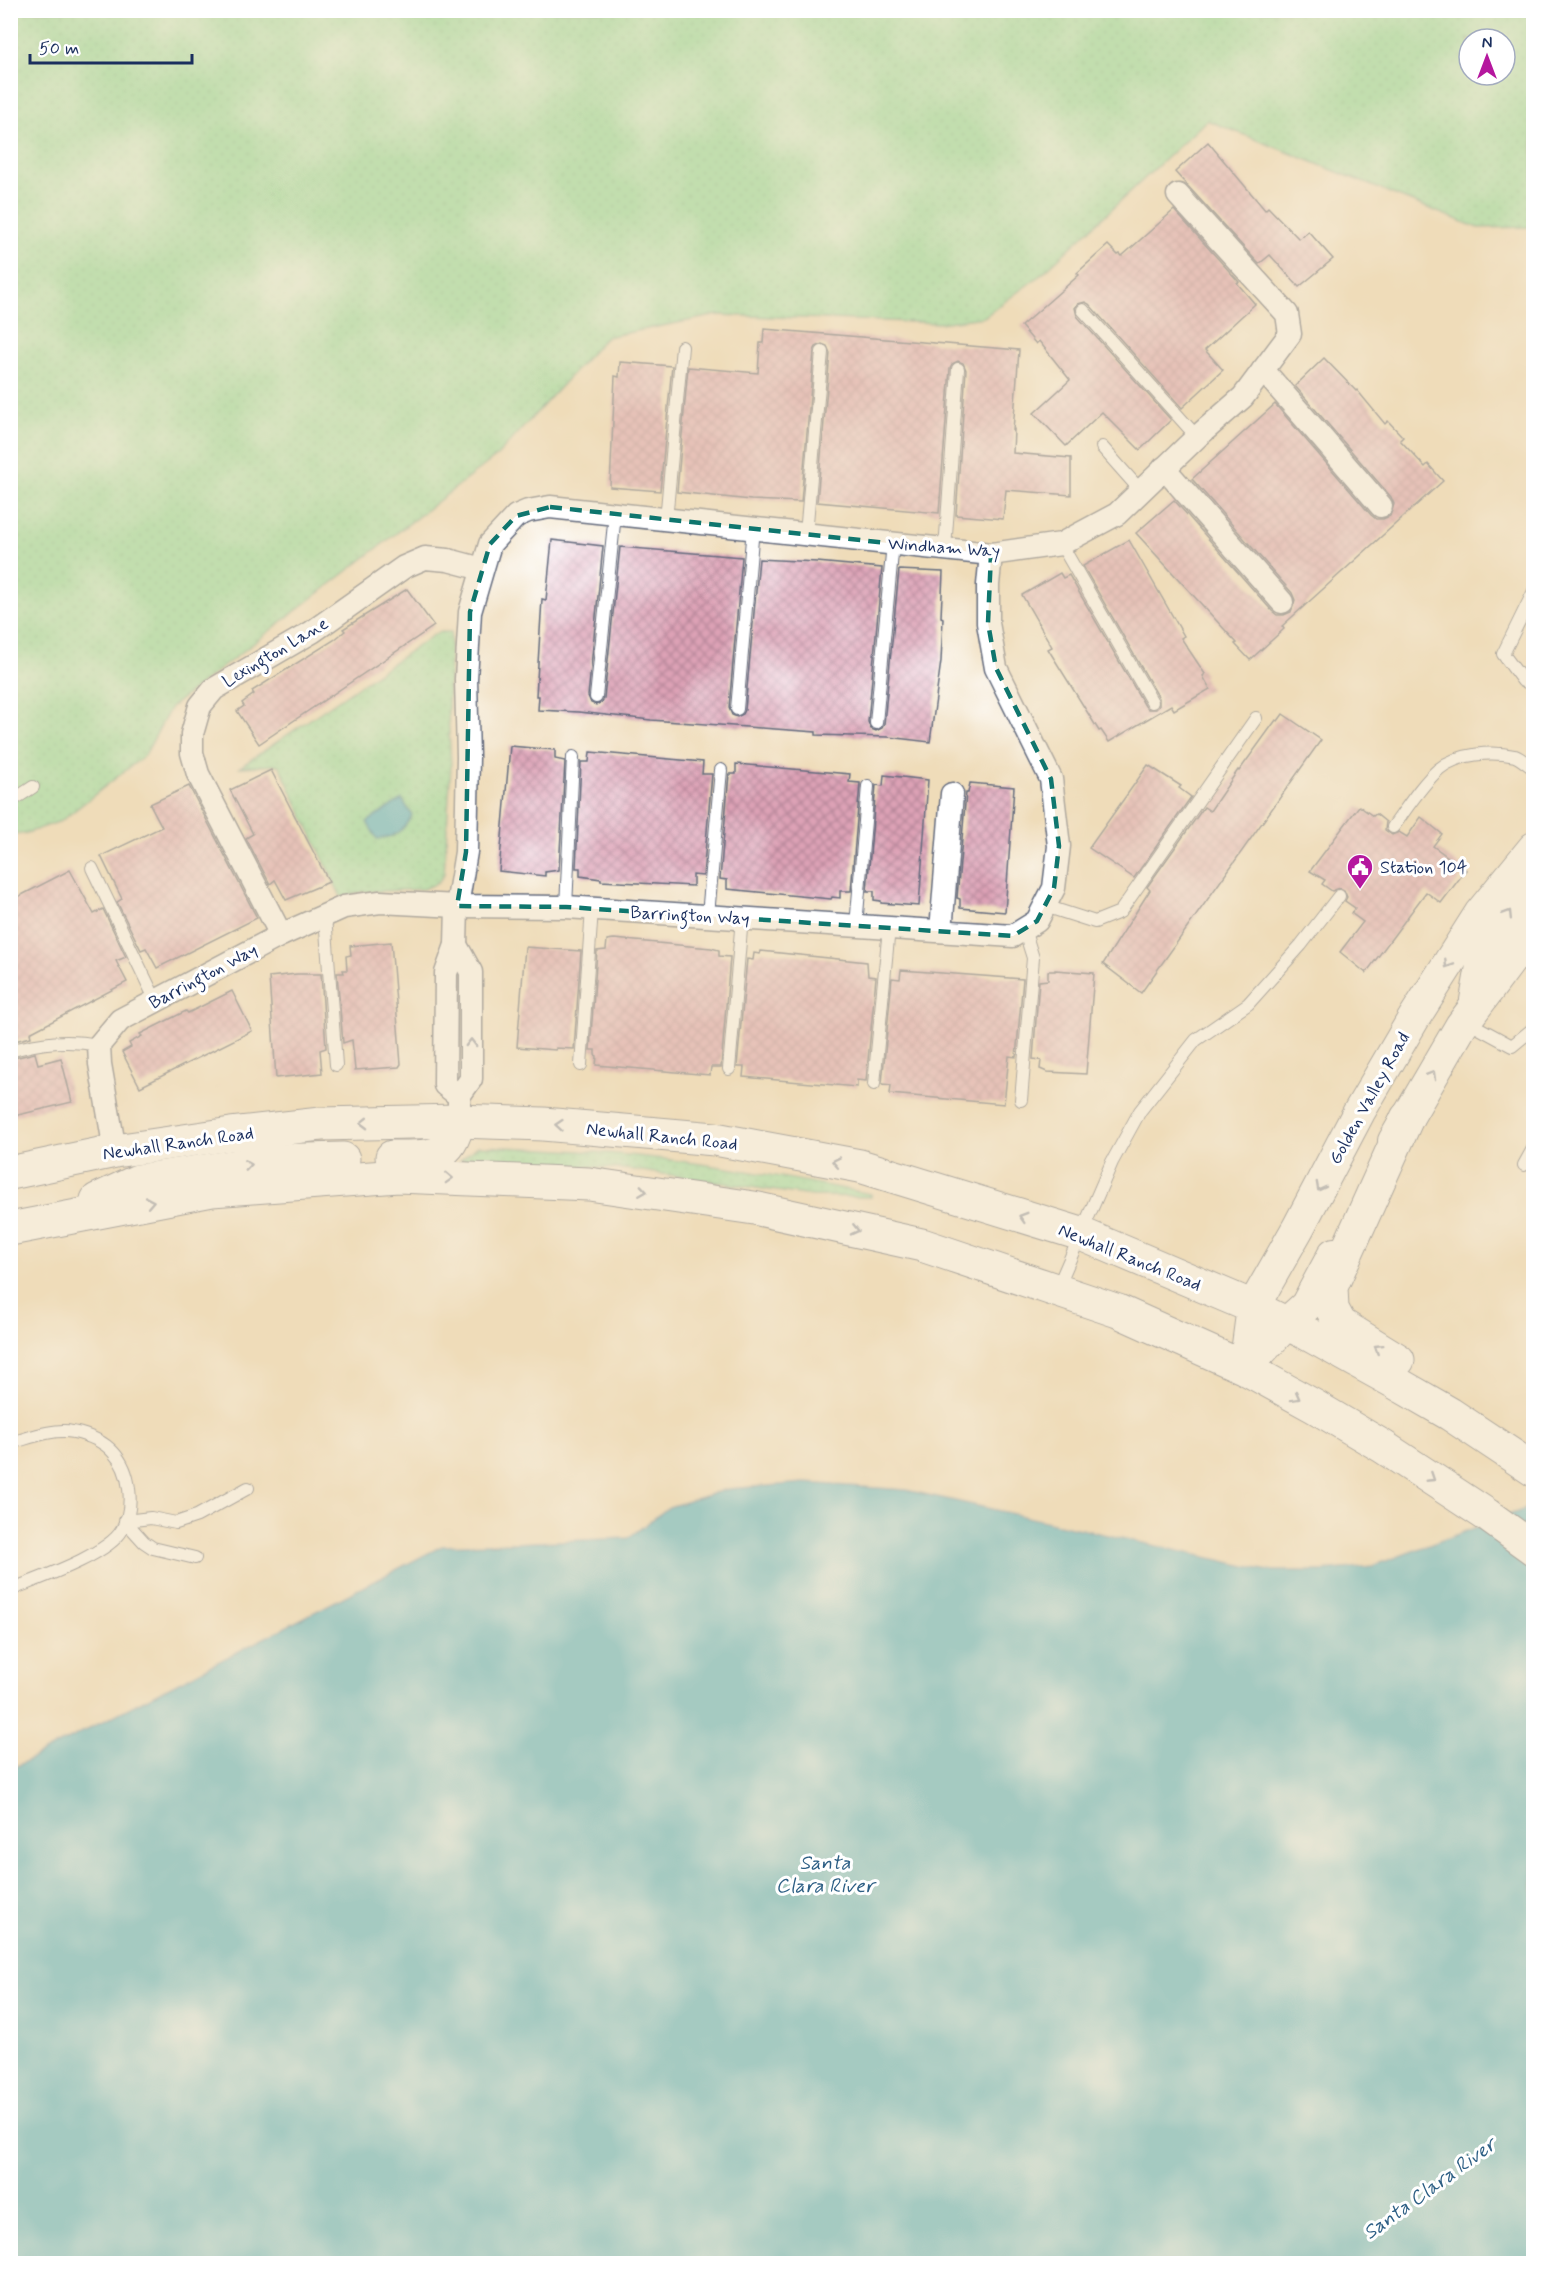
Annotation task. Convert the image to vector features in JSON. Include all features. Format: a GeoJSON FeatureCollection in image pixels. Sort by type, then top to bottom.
{"type":"FeatureCollection","features":[{"type":"Feature","properties":{"kind":"main road"},"geometry":{"type":"LineString","coordinates":[[1470,1013],[1484,954],[1511,909],[1533,857]]}},
{"type":"Feature","properties":{"kind":"main road","name":"Golden Valley Road"},"geometry":{"type":"LineString","coordinates":[[1245,1368],[1253,1307],[1298,1228],[1359,1112],[1414,1017],[1479,914],[1533,857]]}},
{"type":"Feature","properties":{"kind":"main road"},"geometry":{"type":"LineString","coordinates":[[1245,1368],[1306,1306],[1407,1118],[1470,1013],[1533,928]]}},
{"type":"Feature","properties":{"kind":"main road"},"geometry":{"type":"LineString","coordinates":[[52,1221],[138,1181],[271,1161],[426,1156],[445,1151],[455,1138],[459,1109]]}},
{"type":"Feature","properties":{"kind":"main road","name":"Newhall Ranch Road"},"geometry":{"type":"LineString","coordinates":[[10,1173],[115,1151],[231,1134],[459,1109],[543,1124],[715,1139],[860,1166],[1081,1234],[1253,1307],[1286,1324]]}},
{"type":"Feature","properties":{"kind":"main road"},"geometry":{"type":"LineString","coordinates":[[1407,1118],[1332,1287],[1332,1309],[1340,1324],[1428,1379],[1450,1414]]}},
{"type":"Feature","properties":{"kind":"main road"},"geometry":{"type":"LineString","coordinates":[[10,1229],[212,1190],[398,1176],[589,1184],[754,1208],[922,1245],[1118,1311],[1245,1368],[1382,1446],[1487,1515],[1533,1550]]}},
{"type":"Feature","properties":{"kind":"main road"},"geometry":{"type":"LineString","coordinates":[[1286,1324],[1450,1414],[1533,1470]]}},
{"type":"Feature","properties":{"kind":"street","name":"Windham Way"},"geometry":{"type":"LineString","coordinates":[[482,569],[490,544],[516,516],[550,507],[991,554],[1061,544],[1117,514],[1197,437],[1243,397],[1290,334],[1287,314],[1178,195]]}},
{"type":"Feature","properties":{"kind":"street"},"geometry":{"type":"LineString","coordinates":[[1263,370],[1381,506]]}},
{"type":"Feature","properties":{"kind":"street"},"geometry":{"type":"LineString","coordinates":[[1164,468],[1282,602]]}},
{"type":"Feature","properties":{"kind":"street"},"geometry":{"type":"LineString","coordinates":[[991,554],[988,623],[996,668],[1052,779],[1059,846],[1054,888],[1037,921],[1024,929]]}},
{"type":"Feature","properties":{"kind":"street","name":"Lexington Lane"},"geometry":{"type":"LineString","coordinates":[[281,935],[198,774],[192,753],[192,734],[200,706],[214,689],[312,632],[405,567],[425,558],[447,560],[482,569]]}},
{"type":"Feature","properties":{"kind":"street"},"geometry":{"type":"LineString","coordinates":[[459,1109],[471,1079],[471,972],[456,945],[457,906],[466,852],[468,757],[466,679],[470,612],[482,569]]}},
{"type":"Feature","properties":{"kind":"street"},"geometry":{"type":"LineString","coordinates":[[941,931],[952,794]]}},
{"type":"Feature","properties":{"kind":"street","name":"Barrington Way"},"geometry":{"type":"LineString","coordinates":[[99,1045],[120,1020],[281,935],[344,907],[380,902],[457,906],[566,907],[1013,936],[1024,929]]}},
{"type":"Feature","properties":{"kind":"street"},"geometry":{"type":"LineString","coordinates":[[99,1045],[104,1093],[115,1151]]}},
{"type":"Feature","properties":{"kind":"lane"},"geometry":{"type":"LineString","coordinates":[[1083,310],[1197,437]]}},
{"type":"Feature","properties":{"kind":"lane"},"geometry":{"type":"LineString","coordinates":[[666,520],[682,347]]}},
{"type":"Feature","properties":{"kind":"lane"},"geometry":{"type":"LineString","coordinates":[[806,534],[822,352]]}},
{"type":"Feature","properties":{"kind":"lane"},"geometry":{"type":"LineString","coordinates":[[945,549],[958,369]]}},
{"type":"Feature","properties":{"kind":"lane"},"geometry":{"type":"LineString","coordinates":[[1102,447],[1141,491]]}},
{"type":"Feature","properties":{"kind":"lane"},"geometry":{"type":"LineString","coordinates":[[596,697],[615,514]]}},
{"type":"Feature","properties":{"kind":"lane"},"geometry":{"type":"LineString","coordinates":[[737,709],[753,528]]}},
{"type":"Feature","properties":{"kind":"lane"},"geometry":{"type":"LineString","coordinates":[[876,723],[893,543]]}},
{"type":"Feature","properties":{"kind":"lane"},"geometry":{"type":"LineString","coordinates":[[1061,544],[1152,702]]}},
{"type":"Feature","properties":{"kind":"lane"},"geometry":{"type":"LineString","coordinates":[[1533,591],[1503,654],[1523,681],[1533,684]]}},
{"type":"Feature","properties":{"kind":"lane"},"geometry":{"type":"LineString","coordinates":[[1045,906],[1095,922],[1120,912],[1256,717]]}},
{"type":"Feature","properties":{"kind":"lane"},"geometry":{"type":"LineString","coordinates":[[1394,827],[1425,785],[1441,768],[1463,758],[1486,754],[1517,757],[1533,769]]}},
{"type":"Feature","properties":{"kind":"lane"},"geometry":{"type":"LineString","coordinates":[[566,907],[573,757]]}},
{"type":"Feature","properties":{"kind":"lane"},"geometry":{"type":"LineString","coordinates":[[708,915],[721,770]]}},
{"type":"Feature","properties":{"kind":"lane"},"geometry":{"type":"LineString","coordinates":[[856,926],[868,786]]}},
{"type":"Feature","properties":{"kind":"lane"},"geometry":{"type":"LineString","coordinates":[[10,802],[33,787]]}},
{"type":"Feature","properties":{"kind":"lane"},"geometry":{"type":"LineString","coordinates":[[92,868],[156,1001]]}},
{"type":"Feature","properties":{"kind":"lane"},"geometry":{"type":"LineString","coordinates":[[1057,1290],[1112,1162],[1140,1111],[1196,1040],[1248,1004],[1301,945],[1339,896]]}},
{"type":"Feature","properties":{"kind":"lane"},"geometry":{"type":"LineString","coordinates":[[581,1065],[592,909]]}},
{"type":"Feature","properties":{"kind":"lane"},"geometry":{"type":"LineString","coordinates":[[325,916],[336,1065]]}},
{"type":"Feature","properties":{"kind":"lane"},"geometry":{"type":"LineString","coordinates":[[729,1069],[742,918]]}},
{"type":"Feature","properties":{"kind":"lane"},"geometry":{"type":"LineString","coordinates":[[874,1084],[890,928]]}},
{"type":"Feature","properties":{"kind":"lane"},"geometry":{"type":"LineString","coordinates":[[1021,1100],[1033,958],[1024,929]]}},
{"type":"Feature","properties":{"kind":"lane"},"geometry":{"type":"LineString","coordinates":[[1470,1013],[1512,1046],[1533,1028]]}},
{"type":"Feature","properties":{"kind":"lane"},"geometry":{"type":"LineString","coordinates":[[12,1048],[58,1041],[79,1041],[99,1045]]}},
{"type":"Feature","properties":{"kind":"lane"},"geometry":{"type":"LineString","coordinates":[[1524,1165],[1533,1147]]}},
{"type":"Feature","properties":{"kind":"lane"},"geometry":{"type":"LineString","coordinates":[[10,1443],[43,1434],[71,1431],[95,1438],[114,1453],[125,1473],[129,1492],[129,1506],[122,1531],[104,1547],[74,1564],[10,1590]]}},
{"type":"Feature","properties":{"kind":"lane"},"geometry":{"type":"LineString","coordinates":[[125,1521],[152,1518],[176,1523],[197,1516],[248,1488]]}},
{"type":"Feature","properties":{"kind":"lane"},"geometry":{"type":"LineString","coordinates":[[125,1521],[144,1542],[153,1548],[195,1558]]}},
{"type":"Feature","properties":{"kind":"highlighted area"},"geometry":{"type":"Polygon","coordinates":[[[550,507],[991,554],[988,623],[996,668],[1051,779],[1059,846],[1054,888],[1037,921],[1013,936],[566,907],[457,906],[466,852],[470,612],[490,544],[516,516],[550,507]]]}},
{"type":"Feature","properties":{"kind":"green space"},"geometry":{"type":"Polygon","coordinates":[[[10,11],[1533,11],[1533,227],[1478,228],[1207,120],[1042,274],[984,317],[940,323],[718,315],[606,337],[498,455],[171,707],[145,755],[61,821],[24,834],[11,834],[10,11]]]}},
{"type":"Feature","properties":{"kind":"green space"},"geometry":{"type":"Polygon","coordinates":[[[438,632],[451,632],[448,711],[451,766],[444,874],[438,883],[424,889],[362,892],[341,897],[279,765],[240,767],[438,632]]]}},
{"type":"Feature","properties":{"kind":"green space"},"geometry":{"type":"Polygon","coordinates":[[[478,1146],[578,1151],[667,1159],[813,1183],[871,1194],[871,1197],[811,1196],[635,1170],[460,1160],[478,1146]]]}},
{"type":"Feature","properties":{"kind":"water"},"geometry":{"type":"Polygon","coordinates":[[[402,799],[412,815],[409,821],[398,833],[377,839],[367,822],[402,799]]]}},
{"type":"Feature","properties":{"kind":"water","name":"Santa Clara River"},"geometry":{"type":"Polygon","coordinates":[[[805,1483],[906,1490],[1268,1571],[1322,1571],[1373,1566],[1533,1506],[1533,2263],[11,2264],[11,1769],[442,1546],[628,1538],[669,1507],[728,1489],[805,1483]]]}},
{"type":"Feature","properties":{"kind":"building"},"geometry":{"type":"Polygon","coordinates":[[[1208,142],[1265,210],[1268,207],[1299,239],[1308,231],[1333,259],[1299,287],[1270,255],[1259,264],[1175,172],[1208,142]]]}},
{"type":"Feature","properties":{"kind":"building"},"geometry":{"type":"Polygon","coordinates":[[[1174,210],[1239,282],[1237,283],[1255,304],[1205,350],[1223,370],[1182,408],[1089,304],[1085,302],[1078,304],[1075,308],[1077,316],[1171,420],[1140,450],[1102,412],[1066,446],[1034,413],[1070,380],[1039,341],[1036,344],[1021,326],[1079,275],[1077,273],[1108,245],[1122,256],[1174,210]]]}},
{"type":"Feature","properties":{"kind":"building"},"geometry":{"type":"Polygon","coordinates":[[[764,329],[1019,350],[1013,453],[1071,458],[1071,495],[1006,490],[1003,519],[956,515],[966,370],[963,363],[958,361],[950,368],[939,513],[817,502],[830,353],[827,346],[822,344],[814,351],[801,502],[751,500],[677,492],[688,367],[758,373],[760,343],[763,343],[764,329]]]}},
{"type":"Feature","properties":{"kind":"building"},"geometry":{"type":"Polygon","coordinates":[[[1324,358],[1357,390],[1385,424],[1388,421],[1403,437],[1400,440],[1425,467],[1428,464],[1443,481],[1282,626],[1284,629],[1250,660],[1136,533],[1174,500],[1272,611],[1277,615],[1291,612],[1295,600],[1292,593],[1192,479],[1275,404],[1371,515],[1376,519],[1390,516],[1394,504],[1391,497],[1295,386],[1324,358]]]}},
{"type":"Feature","properties":{"kind":"building"},"geometry":{"type":"Polygon","coordinates":[[[620,362],[672,366],[660,491],[610,487],[615,376],[619,377],[620,362]]]}},
{"type":"Feature","properties":{"kind":"building"},"geometry":{"type":"Polygon","coordinates":[[[552,540],[603,546],[588,696],[591,703],[596,705],[604,698],[620,547],[742,557],[729,708],[732,715],[737,717],[745,710],[759,559],[882,568],[868,722],[871,729],[876,731],[884,724],[899,570],[943,572],[941,661],[930,742],[888,737],[816,735],[816,732],[538,710],[539,696],[536,696],[542,599],[546,600],[552,540]]]}},
{"type":"Feature","properties":{"kind":"building"},"geometry":{"type":"Polygon","coordinates":[[[1129,540],[1184,636],[1181,638],[1205,674],[1203,676],[1210,689],[1174,710],[1171,705],[1109,742],[1101,730],[1099,731],[1048,649],[1052,647],[1022,595],[1060,573],[1063,578],[1069,575],[1145,706],[1148,709],[1156,709],[1159,706],[1159,698],[1083,566],[1129,540]]]}},
{"type":"Feature","properties":{"kind":"building"},"geometry":{"type":"Polygon","coordinates":[[[407,589],[434,626],[259,744],[237,711],[244,706],[242,703],[254,694],[252,691],[334,640],[345,631],[343,629],[407,589]]]}},
{"type":"Feature","properties":{"kind":"building"},"geometry":{"type":"Polygon","coordinates":[[[1283,714],[1321,740],[1141,993],[1103,964],[1150,890],[1147,887],[1204,807],[1210,811],[1238,770],[1283,714]]]}},
{"type":"Feature","properties":{"kind":"building"},"geometry":{"type":"Polygon","coordinates":[[[510,746],[555,750],[555,759],[565,761],[559,870],[545,872],[545,876],[499,871],[510,746]]]}},
{"type":"Feature","properties":{"kind":"building"},"geometry":{"type":"Polygon","coordinates":[[[590,752],[703,762],[702,774],[712,774],[703,876],[693,875],[693,886],[601,881],[601,879],[580,876],[580,868],[576,868],[581,762],[589,762],[590,752]]]}},
{"type":"Feature","properties":{"kind":"building"},"geometry":{"type":"Polygon","coordinates":[[[736,764],[850,774],[849,782],[860,783],[851,891],[840,891],[840,898],[832,897],[831,899],[727,889],[727,880],[720,879],[729,774],[736,774],[736,764]]]}},
{"type":"Feature","properties":{"kind":"building"},"geometry":{"type":"Polygon","coordinates":[[[1148,765],[1181,786],[1179,788],[1191,797],[1134,878],[1089,848],[1148,765]]]}},
{"type":"Feature","properties":{"kind":"building"},"geometry":{"type":"Polygon","coordinates":[[[271,770],[329,882],[286,900],[275,880],[270,884],[246,838],[253,834],[230,790],[271,770]]]}},
{"type":"Feature","properties":{"kind":"building"},"geometry":{"type":"Polygon","coordinates":[[[884,775],[928,780],[919,906],[881,903],[881,901],[874,900],[874,891],[867,891],[876,785],[883,786],[884,775]]]}},
{"type":"Feature","properties":{"kind":"building"},"geometry":{"type":"Polygon","coordinates":[[[970,783],[1014,787],[1005,912],[960,908],[960,899],[957,898],[966,793],[968,793],[970,783]]]}},
{"type":"Feature","properties":{"kind":"building"},"geometry":{"type":"Polygon","coordinates":[[[189,786],[257,918],[157,968],[146,948],[141,950],[117,902],[122,899],[101,856],[162,827],[150,804],[189,786]]]}},
{"type":"Feature","properties":{"kind":"building","name":"Station 104"},"geometry":{"type":"Polygon","coordinates":[[[1359,806],[1386,822],[1385,830],[1392,835],[1399,832],[1407,837],[1421,817],[1442,834],[1433,846],[1466,870],[1441,903],[1426,892],[1366,973],[1340,952],[1363,922],[1351,913],[1355,908],[1345,901],[1347,897],[1344,890],[1340,888],[1332,891],[1322,884],[1325,880],[1310,871],[1359,806]]]}},
{"type":"Feature","properties":{"kind":"building"},"geometry":{"type":"Polygon","coordinates":[[[70,870],[94,914],[103,909],[126,957],[116,961],[127,982],[30,1033],[31,1037],[10,1042],[10,901],[70,870]]]}},
{"type":"Feature","properties":{"kind":"building"},"geometry":{"type":"Polygon","coordinates":[[[607,940],[711,948],[719,950],[719,956],[730,957],[721,1067],[711,1067],[710,1075],[596,1065],[595,1050],[590,1050],[597,951],[606,950],[607,940]]]}},
{"type":"Feature","properties":{"kind":"building"},"geometry":{"type":"Polygon","coordinates":[[[391,942],[401,1064],[399,1067],[355,1070],[352,1040],[343,1043],[337,973],[344,973],[343,970],[347,970],[346,956],[351,955],[350,946],[391,942]]]}},
{"type":"Feature","properties":{"kind":"building"},"geometry":{"type":"Polygon","coordinates":[[[525,947],[581,951],[574,1049],[517,1047],[525,947]]]}},
{"type":"Feature","properties":{"kind":"building"},"geometry":{"type":"Polygon","coordinates":[[[761,951],[867,962],[868,976],[876,977],[866,1081],[857,1080],[857,1087],[743,1077],[744,1067],[737,1067],[747,959],[753,960],[754,953],[760,954],[761,951]]]}},
{"type":"Feature","properties":{"kind":"building"},"geometry":{"type":"Polygon","coordinates":[[[901,970],[1023,979],[1016,1057],[1009,1056],[1004,1104],[890,1094],[891,1085],[882,1084],[892,978],[900,979],[901,970]]]}},
{"type":"Feature","properties":{"kind":"building"},"geometry":{"type":"Polygon","coordinates":[[[1048,971],[1094,973],[1086,1074],[1047,1072],[1040,1069],[1041,1060],[1033,1059],[1039,981],[1048,980],[1048,971]]]}},
{"type":"Feature","properties":{"kind":"building"},"geometry":{"type":"Polygon","coordinates":[[[321,974],[326,1048],[320,1050],[322,1073],[276,1078],[269,977],[321,974]]]}},
{"type":"Feature","properties":{"kind":"building"},"geometry":{"type":"Polygon","coordinates":[[[232,991],[252,1031],[140,1087],[122,1052],[131,1047],[129,1043],[142,1036],[140,1034],[232,991]]]}},
{"type":"Feature","properties":{"kind":"building"},"geometry":{"type":"Polygon","coordinates":[[[35,1053],[38,1064],[61,1058],[72,1102],[10,1117],[10,1059],[35,1053]]]}},
{"type":"Feature","properties":{"kind":"place","name":"Station 104"},"geometry":{"type":"Point","coordinates":[1360,890]}}]}
